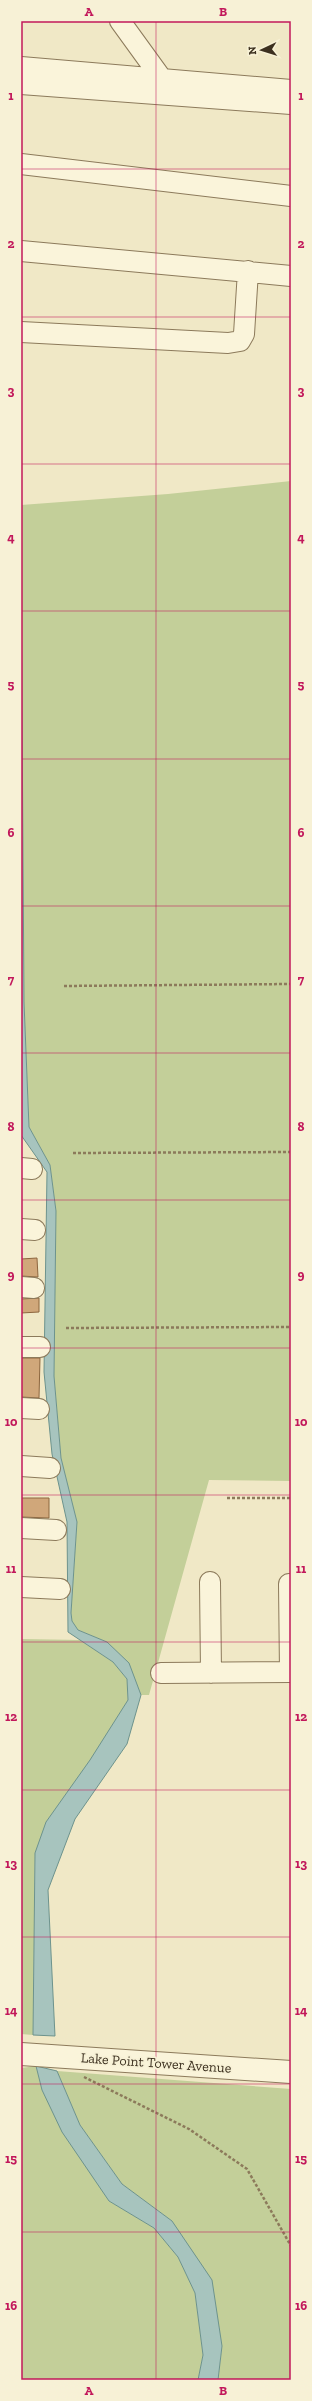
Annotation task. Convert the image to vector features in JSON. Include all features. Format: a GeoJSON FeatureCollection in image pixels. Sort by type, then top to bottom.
{"type":"FeatureCollection","features":[{"type":"Feature","properties":{"kind":"street"},"geometry":{"type":"LineString","coordinates":[[120,21],[162,79]]}},
{"type":"Feature","properties":{"kind":"street"},"geometry":{"type":"LineString","coordinates":[[21,67],[291,90]]}},
{"type":"Feature","properties":{"kind":"street"},"geometry":{"type":"LineString","coordinates":[[21,84],[291,104]]}},
{"type":"Feature","properties":{"kind":"street"},"geometry":{"type":"LineString","coordinates":[[21,164],[291,196]]}},
{"type":"Feature","properties":{"kind":"street"},"geometry":{"type":"LineString","coordinates":[[21,251],[291,276]]}},
{"type":"Feature","properties":{"kind":"street"},"geometry":{"type":"LineString","coordinates":[[21,332],[228,343],[240,341],[244,334],[248,271]]}},
{"type":"Feature","properties":{"kind":"street"},"geometry":{"type":"LineString","coordinates":[[21,1466],[50,1468]]}},
{"type":"Feature","properties":{"kind":"street"},"geometry":{"type":"LineString","coordinates":[[21,1528],[56,1530]]}},
{"type":"Feature","properties":{"kind":"street"},"geometry":{"type":"LineString","coordinates":[[210,1582],[211,1673]]}},
{"type":"Feature","properties":{"kind":"street"},"geometry":{"type":"LineString","coordinates":[[161,1673],[291,1672],[289,1584]]}},
{"type":"Feature","properties":{"kind":"street"},"geometry":{"type":"LineString","coordinates":[[21,1587],[60,1589]]}},
{"type":"Feature","properties":{"kind":"street","name":"Lake Point Tower Avenue"},"geometry":{"type":"LineString","coordinates":[[21,2054],[291,2072]]}},
{"type":"Feature","properties":{"kind":"path"},"geometry":{"type":"LineString","coordinates":[[64,986],[291,984]]}},
{"type":"Feature","properties":{"kind":"path"},"geometry":{"type":"LineString","coordinates":[[73,1153],[291,1152]]}},
{"type":"Feature","properties":{"kind":"path"},"geometry":{"type":"LineString","coordinates":[[66,1328],[291,1327]]}},
{"type":"Feature","properties":{"kind":"path"},"geometry":{"type":"LineString","coordinates":[[227,1498],[291,1498]]}},
{"type":"Feature","properties":{"kind":"path"},"geometry":{"type":"LineString","coordinates":[[81,2074],[86,2079],[189,2129],[247,2169],[291,2246]]}},
{"type":"Feature","properties":{"kind":"green space"},"geometry":{"type":"Polygon","coordinates":[[[291,481],[291,1481],[209,1480],[149,1695],[141,1695],[128,1663],[107,1642],[78,1630],[72,1621],[71,1613],[77,1522],[61,1458],[54,1376],[56,1211],[50,1165],[29,1127],[24,1002],[21,505],[168,494],[291,481]]]}},
{"type":"Feature","properties":{"kind":"green space"},"geometry":{"type":"Polygon","coordinates":[[[21,1639],[80,1640],[113,1662],[127,1679],[128,1700],[35,1853],[33,2035],[21,2034],[21,1639]]]}},
{"type":"Feature","properties":{"kind":"green space"},"geometry":{"type":"Polygon","coordinates":[[[36,2066],[42,2090],[109,2201],[154,2228],[178,2257],[195,2293],[203,2355],[198,2380],[21,2380],[21,2068],[36,2066]]]}},
{"type":"Feature","properties":{"kind":"green space"},"geometry":{"type":"Polygon","coordinates":[[[57,2071],[291,2089],[291,2380],[218,2380],[222,2346],[172,2221],[122,2184],[80,2125],[57,2071]]]}},
{"type":"Feature","properties":{"kind":"water"},"geometry":{"type":"Polygon","coordinates":[[[21,564],[24,1002],[29,1127],[50,1165],[56,1211],[54,1376],[61,1458],[77,1522],[71,1613],[72,1621],[78,1630],[107,1642],[129,1663],[141,1695],[127,1744],[75,1819],[48,1890],[55,2036],[33,2035],[35,1853],[46,1822],[90,1760],[128,1700],[127,1679],[113,1662],[68,1632],[67,1522],[52,1454],[44,1372],[47,1172],[21,1135],[21,564]]]}},
{"type":"Feature","properties":{"kind":"water"},"geometry":{"type":"Polygon","coordinates":[[[36,2066],[57,2071],[80,2125],[122,2184],[172,2221],[212,2280],[222,2346],[218,2380],[198,2380],[203,2355],[195,2293],[178,2257],[154,2228],[109,2201],[62,2132],[42,2090],[36,2066]]]}},
{"type":"Feature","properties":{"kind":"building"},"geometry":{"type":"Polygon","coordinates":[[[37,1258],[38,1277],[21,1276],[21,1259],[37,1258]]]}},
{"type":"Feature","properties":{"kind":"building"},"geometry":{"type":"Polygon","coordinates":[[[39,1298],[39,1312],[21,1313],[21,1299],[39,1298]]]}},
{"type":"Feature","properties":{"kind":"building"},"geometry":{"type":"Polygon","coordinates":[[[21,1358],[40,1358],[39,1398],[21,1397],[21,1358]]]}},
{"type":"Feature","properties":{"kind":"building"},"geometry":{"type":"Polygon","coordinates":[[[21,1498],[49,1498],[49,1518],[21,1517],[21,1498]]]}}]}
